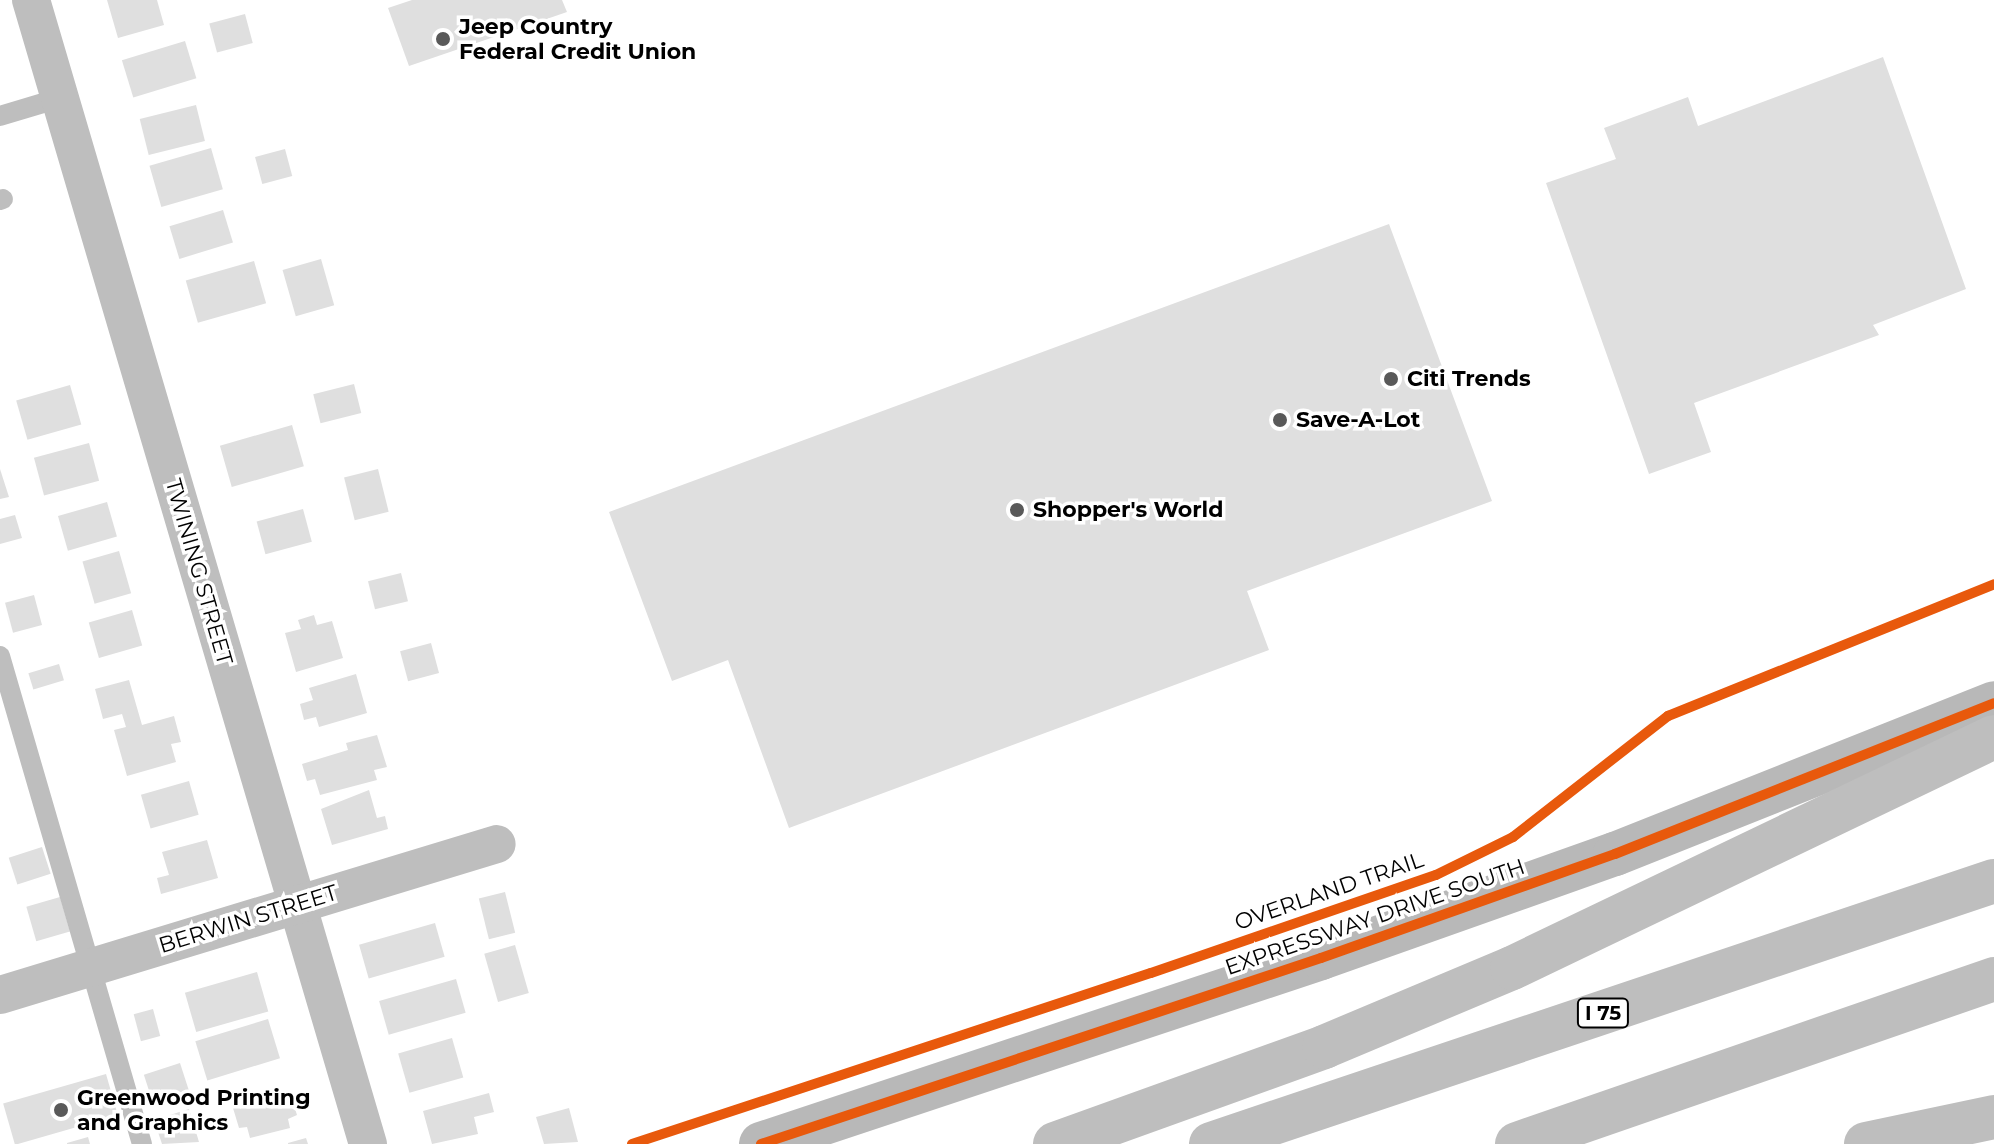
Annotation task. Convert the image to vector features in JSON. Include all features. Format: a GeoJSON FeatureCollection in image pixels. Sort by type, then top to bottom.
{"type":"FeatureCollection","features":[{"type":"Feature","properties":{"kind":"highway"},"geometry":{"type":"LineString","coordinates":[[1055,1144],[1324,1047],[1512,968],[1994,737]]}},
{"type":"Feature","properties":{"kind":"highway","name":"I 75"},"geometry":{"type":"LineString","coordinates":[[1211,1144],[1994,881]]}},
{"type":"Feature","properties":{"kind":"highway"},"geometry":{"type":"LineString","coordinates":[[1517,1144],[1994,979]]}},
{"type":"Feature","properties":{"kind":"highway"},"geometry":{"type":"LineString","coordinates":[[1866,1144],[1994,1117]]}},
{"type":"Feature","properties":{"kind":"main road","name":"EXPRESSWAY DRIVE SOUTH"},"geometry":{"type":"LineString","coordinates":[[761,1144],[1321,958],[1615,854],[1994,703]]}},
{"type":"Feature","properties":{"kind":"street","name":"TWINING STREET"},"geometry":{"type":"LineString","coordinates":[[31,0],[368,1144]]}},
{"type":"Feature","properties":{"kind":"street","name":"BERWIN STREET"},"geometry":{"type":"LineString","coordinates":[[0,995],[497,844]]}},
{"type":"Feature","properties":{"kind":"lane"},"geometry":{"type":"LineString","coordinates":[[0,116],[60,98]]}},
{"type":"Feature","properties":{"kind":"lane"},"geometry":{"type":"LineString","coordinates":[[0,656],[142,1144]]}},
{"type":"Feature","properties":{"kind":"building"},"geometry":{"type":"Polygon","coordinates":[[[107,0],[157,0],[164,25],[118,38],[107,0]]]}},
{"type":"Feature","properties":{"kind":"building","name":"Jeep Country Federal Credit Union"},"geometry":{"type":"Polygon","coordinates":[[[412,0],[562,0],[567,12],[409,66],[388,8],[412,0]]]}},
{"type":"Feature","properties":{"kind":"building"},"geometry":{"type":"Polygon","coordinates":[[[245,14],[253,43],[217,53],[209,24],[245,14]]]}},
{"type":"Feature","properties":{"kind":"building"},"geometry":{"type":"Polygon","coordinates":[[[185,41],[196,78],[133,98],[122,60],[185,41]]]}},
{"type":"Feature","properties":{"kind":"building"},"geometry":{"type":"Polygon","coordinates":[[[1883,57],[1966,289],[1873,325],[1879,335],[1694,403],[1711,452],[1649,474],[1546,183],[1616,159],[1604,128],[1688,97],[1698,126],[1883,57]]]}},
{"type":"Feature","properties":{"kind":"building"},"geometry":{"type":"Polygon","coordinates":[[[196,105],[205,141],[149,155],[140,119],[196,105]]]}},
{"type":"Feature","properties":{"kind":"building"},"geometry":{"type":"Polygon","coordinates":[[[211,148],[223,189],[161,207],[149,166],[211,148]]]}},
{"type":"Feature","properties":{"kind":"building"},"geometry":{"type":"Polygon","coordinates":[[[285,149],[292,176],[262,184],[255,157],[285,149]]]}},
{"type":"Feature","properties":{"kind":"building"},"geometry":{"type":"Polygon","coordinates":[[[223,210],[233,243],[179,259],[169,226],[223,210]]]}},
{"type":"Feature","properties":{"kind":"building"},"geometry":{"type":"Polygon","coordinates":[[[1389,224],[1492,501],[1247,591],[1269,650],[789,828],[728,660],[672,681],[609,512],[1389,224]]]}},
{"type":"Feature","properties":{"kind":"building"},"geometry":{"type":"Polygon","coordinates":[[[321,259],[334,305],[296,316],[283,270],[321,259]]]}},
{"type":"Feature","properties":{"kind":"building"},"geometry":{"type":"Polygon","coordinates":[[[254,261],[266,303],[198,323],[186,281],[254,261]]]}},
{"type":"Feature","properties":{"kind":"building"},"geometry":{"type":"Polygon","coordinates":[[[354,384],[361,413],[321,423],[313,394],[354,384]]]}},
{"type":"Feature","properties":{"kind":"building"},"geometry":{"type":"Polygon","coordinates":[[[70,385],[81,424],[27,440],[16,400],[70,385]]]}},
{"type":"Feature","properties":{"kind":"building"},"geometry":{"type":"Polygon","coordinates":[[[292,425],[304,466],[232,487],[220,446],[292,425]]]}},
{"type":"Feature","properties":{"kind":"building"},"geometry":{"type":"Polygon","coordinates":[[[89,443],[99,481],[44,495],[34,458],[89,443]]]}},
{"type":"Feature","properties":{"kind":"building"},"geometry":{"type":"Polygon","coordinates":[[[0,469],[9,497],[0,499],[0,469]]]}},
{"type":"Feature","properties":{"kind":"building"},"geometry":{"type":"Polygon","coordinates":[[[378,469],[389,512],[355,520],[344,477],[378,469]]]}},
{"type":"Feature","properties":{"kind":"building"},"geometry":{"type":"Polygon","coordinates":[[[107,502],[117,537],[68,551],[58,516],[107,502]]]}},
{"type":"Feature","properties":{"kind":"building"},"geometry":{"type":"Polygon","coordinates":[[[303,509],[312,542],[265,554],[257,521],[303,509]]]}},
{"type":"Feature","properties":{"kind":"building"},"geometry":{"type":"Polygon","coordinates":[[[15,515],[22,538],[0,544],[0,519],[15,515]]]}},
{"type":"Feature","properties":{"kind":"building"},"geometry":{"type":"Polygon","coordinates":[[[119,551],[131,593],[95,604],[82,561],[119,551]]]}},
{"type":"Feature","properties":{"kind":"building"},"geometry":{"type":"Polygon","coordinates":[[[401,573],[408,601],[375,609],[368,581],[401,573]]]}},
{"type":"Feature","properties":{"kind":"building"},"geometry":{"type":"Polygon","coordinates":[[[34,595],[42,625],[13,633],[5,603],[34,595]]]}},
{"type":"Feature","properties":{"kind":"building"},"geometry":{"type":"Polygon","coordinates":[[[132,610],[142,646],[99,658],[89,622],[132,610]]]}},
{"type":"Feature","properties":{"kind":"building"},"geometry":{"type":"Polygon","coordinates":[[[314,615],[317,625],[332,621],[343,658],[296,672],[285,633],[301,629],[298,620],[314,615]]]}},
{"type":"Feature","properties":{"kind":"building"},"geometry":{"type":"Polygon","coordinates":[[[431,643],[439,673],[408,681],[400,651],[431,643]]]}},
{"type":"Feature","properties":{"kind":"building"},"geometry":{"type":"Polygon","coordinates":[[[59,664],[64,680],[33,690],[28,673],[59,664]]]}},
{"type":"Feature","properties":{"kind":"building"},"geometry":{"type":"Polygon","coordinates":[[[356,674],[367,713],[319,727],[316,717],[304,720],[300,704],[313,700],[309,688],[356,674]]]}},
{"type":"Feature","properties":{"kind":"building"},"geometry":{"type":"Polygon","coordinates":[[[129,680],[142,725],[174,716],[181,742],[171,744],[176,762],[127,776],[114,730],[126,727],[122,714],[103,719],[95,689],[129,680]]]}},
{"type":"Feature","properties":{"kind":"building"},"geometry":{"type":"Polygon","coordinates":[[[377,735],[387,767],[374,770],[377,780],[320,795],[315,779],[307,781],[302,764],[348,750],[346,743],[377,735]]]}},
{"type":"Feature","properties":{"kind":"building"},"geometry":{"type":"Polygon","coordinates":[[[189,781],[199,815],[151,828],[141,795],[189,781]]]}},
{"type":"Feature","properties":{"kind":"building"},"geometry":{"type":"Polygon","coordinates":[[[369,790],[377,818],[385,816],[388,829],[332,845],[321,809],[369,790]]]}},
{"type":"Feature","properties":{"kind":"building"},"geometry":{"type":"Polygon","coordinates":[[[207,840],[218,878],[161,894],[157,878],[169,875],[162,852],[207,840]]]}},
{"type":"Feature","properties":{"kind":"building"},"geometry":{"type":"Polygon","coordinates":[[[42,847],[51,874],[17,884],[9,858],[42,847]]]}},
{"type":"Feature","properties":{"kind":"building"},"geometry":{"type":"Polygon","coordinates":[[[505,892],[515,933],[489,939],[479,899],[505,892]]]}},
{"type":"Feature","properties":{"kind":"building"},"geometry":{"type":"Polygon","coordinates":[[[60,897],[70,932],[36,941],[26,907],[60,897]]]}},
{"type":"Feature","properties":{"kind":"building"},"geometry":{"type":"Polygon","coordinates":[[[435,923],[445,957],[369,978],[359,945],[435,923]]]}},
{"type":"Feature","properties":{"kind":"building"},"geometry":{"type":"Polygon","coordinates":[[[515,945],[529,993],[498,1002],[484,954],[515,945]]]}},
{"type":"Feature","properties":{"kind":"building"},"geometry":{"type":"Polygon","coordinates":[[[257,972],[268,1011],[196,1032],[185,993],[257,972]]]}},
{"type":"Feature","properties":{"kind":"building"},"geometry":{"type":"Polygon","coordinates":[[[456,979],[466,1013],[389,1035],[379,1001],[456,979]]]}},
{"type":"Feature","properties":{"kind":"building"},"geometry":{"type":"Polygon","coordinates":[[[153,1009],[160,1036],[141,1041],[134,1014],[153,1009]]]}},
{"type":"Feature","properties":{"kind":"building"},"geometry":{"type":"Polygon","coordinates":[[[268,1019],[280,1058],[207,1080],[195,1041],[268,1019]]]}},
{"type":"Feature","properties":{"kind":"building"},"geometry":{"type":"Polygon","coordinates":[[[452,1038],[463,1077],[409,1093],[398,1053],[452,1038]]]}},
{"type":"Feature","properties":{"kind":"building"},"geometry":{"type":"Polygon","coordinates":[[[180,1063],[190,1094],[154,1106],[144,1075],[180,1063]]]}},
{"type":"Feature","properties":{"kind":"building","name":"Greenwood Printing and Graphics"},"geometry":{"type":"Polygon","coordinates":[[[106,1074],[118,1115],[15,1144],[3,1103],[106,1074]]]}},
{"type":"Feature","properties":{"kind":"building"},"geometry":{"type":"Polygon","coordinates":[[[290,1093],[297,1115],[288,1119],[290,1128],[250,1138],[247,1127],[239,1128],[233,1108],[290,1093]]]}},
{"type":"Feature","properties":{"kind":"building"},"geometry":{"type":"Polygon","coordinates":[[[489,1093],[494,1112],[474,1117],[478,1134],[432,1144],[423,1111],[489,1093]]]}},
{"type":"Feature","properties":{"kind":"building"},"geometry":{"type":"Polygon","coordinates":[[[569,1108],[578,1142],[544,1144],[536,1117],[569,1108]]]}},
{"type":"Feature","properties":{"kind":"building"},"geometry":{"type":"Polygon","coordinates":[[[189,1109],[199,1142],[162,1144],[154,1120],[189,1109]]]}},
{"type":"Feature","properties":{"kind":"building","name":"Greenwood Printing and Graphics"},"geometry":{"type":"Polygon","coordinates":[[[88,1137],[90,1144],[67,1144],[67,1143],[88,1137]]]}},
{"type":"Feature","properties":{"kind":"building"},"geometry":{"type":"Polygon","coordinates":[[[306,1138],[308,1144],[288,1144],[288,1143],[306,1138]]]}},
{"type":"Feature","properties":{"kind":"cycle path","name":"OVERLAND TRAIL"},"geometry":{"type":"LineString","coordinates":[[632,1144],[1151,973],[1436,875],[1513,837],[1668,716],[1994,584]]}},
{"type":"Feature","properties":{"kind":"cycle path"},"geometry":{"type":"LineString","coordinates":[[761,1144],[1321,958],[1615,854],[1994,703]]}},
{"type":"Feature","properties":{"kind":"place","name":"Jeep Country Federal Credit Union"},"geometry":{"type":"Point","coordinates":[443,39]}},
{"type":"Feature","properties":{"kind":"place","name":"Citi Trends"},"geometry":{"type":"Point","coordinates":[1391,379]}},
{"type":"Feature","properties":{"kind":"place","name":"Save-A-Lot"},"geometry":{"type":"Point","coordinates":[1280,420]}},
{"type":"Feature","properties":{"kind":"place","name":"Shopper's World"},"geometry":{"type":"Point","coordinates":[1017,510]}},
{"type":"Feature","properties":{"kind":"place","name":"Greenwood Printing and Graphics"},"geometry":{"type":"Point","coordinates":[61,1110]}}]}
